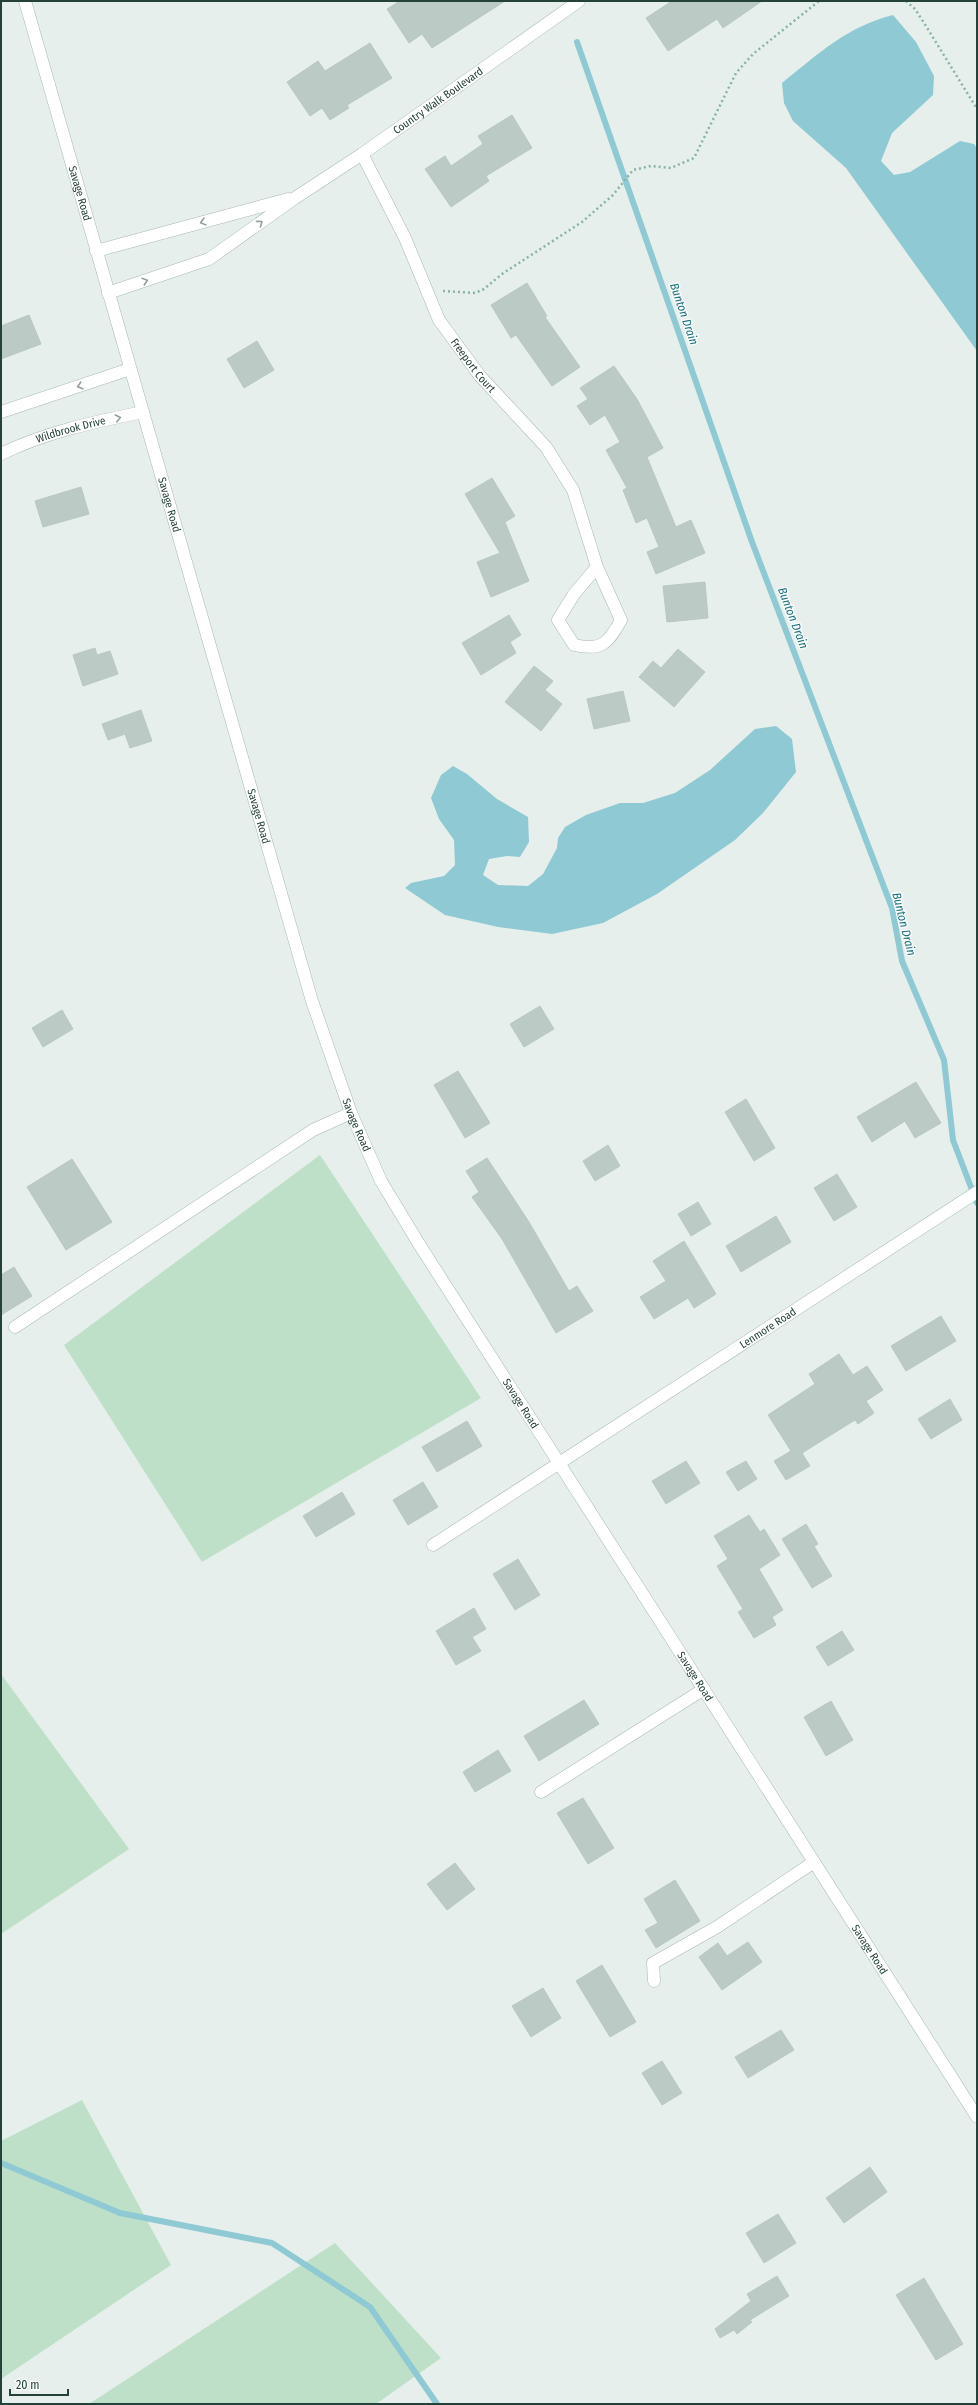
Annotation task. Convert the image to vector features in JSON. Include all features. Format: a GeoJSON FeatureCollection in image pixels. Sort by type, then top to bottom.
{"type":"FeatureCollection","features":[{"type":"Feature","properties":{"kind":"street","name":"Savage Road"},"geometry":{"type":"LineString","coordinates":[[26,1],[108,293],[312,1001],[351,1113],[381,1180],[559,1463],[977,2117]]}},
{"type":"Feature","properties":{"kind":"street","name":"Country Walk Boulevard"},"geometry":{"type":"LineString","coordinates":[[108,293],[209,260],[294,198],[362,154],[579,1]]}},
{"type":"Feature","properties":{"kind":"street","name":"Freeport Court"},"geometry":{"type":"LineString","coordinates":[[362,154],[405,238],[439,320],[480,376],[546,447],[573,490],[597,567],[621,620],[611,639],[590,648],[574,645],[558,620],[574,594],[597,567]]}},
{"type":"Feature","properties":{"kind":"street","name":"Country Walk Boulevard"},"geometry":{"type":"LineString","coordinates":[[96,251],[294,198]]}},
{"type":"Feature","properties":{"kind":"street"},"geometry":{"type":"LineString","coordinates":[[1,412],[130,369]]}},
{"type":"Feature","properties":{"kind":"street","name":"Wildbrook Drive"},"geometry":{"type":"LineString","coordinates":[[1,454],[27,441],[78,426],[143,412]]}},
{"type":"Feature","properties":{"kind":"street"},"geometry":{"type":"LineString","coordinates":[[15,1326],[313,1130],[351,1113]]}},
{"type":"Feature","properties":{"kind":"street","name":"Lenmore Road"},"geometry":{"type":"LineString","coordinates":[[432,1545],[977,1192]]}},
{"type":"Feature","properties":{"kind":"street"},"geometry":{"type":"LineString","coordinates":[[542,1792],[704,1689]]}},
{"type":"Feature","properties":{"kind":"street"},"geometry":{"type":"LineString","coordinates":[[654,1981],[653,1963],[717,1927],[814,1862]]}},
{"type":"Feature","properties":{"kind":"path"},"geometry":{"type":"LineString","coordinates":[[441,291],[475,293],[484,289],[508,270],[582,222],[613,195],[634,170],[651,166],[671,168],[694,158],[736,73],[753,54],[819,1]]}},
{"type":"Feature","properties":{"kind":"path"},"geometry":{"type":"LineString","coordinates":[[906,1],[915,9],[977,109]]}},
{"type":"Feature","properties":{"kind":"green space"},"geometry":{"type":"Polygon","coordinates":[[[320,1155],[481,1398],[202,1562],[64,1345],[320,1155]]]}},
{"type":"Feature","properties":{"kind":"green space"},"geometry":{"type":"Polygon","coordinates":[[[1,1674],[129,1849],[1,1934],[1,1674]]]}},
{"type":"Feature","properties":{"kind":"green space"},"geometry":{"type":"Polygon","coordinates":[[[82,2100],[171,2265],[1,2379],[1,2141],[82,2100]]]}},
{"type":"Feature","properties":{"kind":"green space"},"geometry":{"type":"Polygon","coordinates":[[[335,2243],[441,2358],[376,2404],[89,2404],[335,2243]]]}},
{"type":"Feature","properties":{"kind":"water"},"geometry":{"type":"Polygon","coordinates":[[[893,15],[916,42],[934,76],[933,95],[892,133],[881,161],[894,175],[910,172],[960,141],[974,144],[977,148],[977,351],[846,168],[793,121],[784,103],[782,83],[808,62],[834,42],[862,26],[893,15]]]}},
{"type":"Feature","properties":{"kind":"water"},"geometry":{"type":"Polygon","coordinates":[[[776,726],[792,739],[796,772],[763,813],[735,840],[657,894],[603,923],[552,934],[498,927],[445,915],[405,888],[411,883],[444,876],[455,865],[454,840],[439,819],[431,798],[441,775],[453,766],[467,774],[497,799],[528,817],[529,842],[520,857],[507,856],[489,859],[483,875],[498,885],[528,886],[543,874],[557,848],[558,838],[565,827],[586,815],[620,803],[643,803],[675,793],[710,770],[755,729],[776,726]]]}},
{"type":"Feature","properties":{"kind":"building"},"geometry":{"type":"Polygon","coordinates":[[[400,1],[505,1],[432,48],[422,34],[409,43],[387,9],[400,1]]]}},
{"type":"Feature","properties":{"kind":"building"},"geometry":{"type":"Polygon","coordinates":[[[672,1],[762,1],[723,28],[717,19],[668,51],[646,18],[672,1]]]}},
{"type":"Feature","properties":{"kind":"building"},"geometry":{"type":"Polygon","coordinates":[[[370,43],[392,78],[347,105],[349,108],[330,120],[322,108],[310,116],[287,82],[318,61],[325,71],[370,43]]]}},
{"type":"Feature","properties":{"kind":"building"},"geometry":{"type":"Polygon","coordinates":[[[512,115],[532,148],[486,176],[489,181],[451,207],[425,169],[445,156],[451,166],[483,144],[478,136],[512,115]]]}},
{"type":"Feature","properties":{"kind":"building"},"geometry":{"type":"Polygon","coordinates":[[[527,283],[547,316],[545,317],[580,367],[552,386],[516,335],[511,338],[491,305],[527,283]]]}},
{"type":"Feature","properties":{"kind":"building"},"geometry":{"type":"Polygon","coordinates":[[[29,315],[41,344],[1,359],[1,326],[29,315]]]}},
{"type":"Feature","properties":{"kind":"building"},"geometry":{"type":"Polygon","coordinates":[[[257,341],[274,370],[244,388],[227,359],[257,341]]]}},
{"type":"Feature","properties":{"kind":"building"},"geometry":{"type":"Polygon","coordinates":[[[614,366],[637,399],[663,448],[647,457],[676,527],[691,520],[705,553],[656,574],[647,552],[659,547],[647,518],[636,523],[623,490],[627,488],[606,450],[620,442],[605,415],[590,425],[577,406],[588,399],[580,388],[614,366]]]}},
{"type":"Feature","properties":{"kind":"building"},"geometry":{"type":"Polygon","coordinates":[[[492,478],[515,516],[505,522],[529,581],[491,597],[477,562],[500,553],[465,494],[492,478]]]}},
{"type":"Feature","properties":{"kind":"building"},"geometry":{"type":"Polygon","coordinates":[[[81,487],[89,514],[43,527],[35,501],[81,487]]]}},
{"type":"Feature","properties":{"kind":"building"},"geometry":{"type":"Polygon","coordinates":[[[705,582],[708,618],[667,622],[663,586],[705,582]]]}},
{"type":"Feature","properties":{"kind":"building"},"geometry":{"type":"Polygon","coordinates":[[[509,615],[521,635],[510,642],[516,653],[481,675],[462,643],[509,615]]]}},
{"type":"Feature","properties":{"kind":"building"},"geometry":{"type":"Polygon","coordinates":[[[95,648],[97,655],[110,651],[118,674],[83,686],[73,655],[95,648]]]}},
{"type":"Feature","properties":{"kind":"building"},"geometry":{"type":"Polygon","coordinates":[[[678,649],[705,672],[674,707],[639,677],[653,661],[661,668],[678,649]]]}},
{"type":"Feature","properties":{"kind":"building"},"geometry":{"type":"Polygon","coordinates":[[[534,666],[553,681],[545,690],[562,704],[541,731],[505,702],[534,666]]]}},
{"type":"Feature","properties":{"kind":"building"},"geometry":{"type":"Polygon","coordinates":[[[623,691],[630,721],[594,729],[587,699],[623,691]]]}},
{"type":"Feature","properties":{"kind":"building"},"geometry":{"type":"Polygon","coordinates":[[[141,710],[152,741],[130,748],[125,734],[108,740],[102,724],[141,710]]]}},
{"type":"Feature","properties":{"kind":"building"},"geometry":{"type":"Polygon","coordinates":[[[540,1006],[554,1029],[524,1047],[510,1024],[540,1006]]]}},
{"type":"Feature","properties":{"kind":"building"},"geometry":{"type":"Polygon","coordinates":[[[62,1010],[73,1029],[43,1047],[32,1028],[62,1010]]]}},
{"type":"Feature","properties":{"kind":"building"},"geometry":{"type":"Polygon","coordinates":[[[458,1071],[490,1123],[465,1138],[434,1085],[458,1071]]]}},
{"type":"Feature","properties":{"kind":"building"},"geometry":{"type":"Polygon","coordinates":[[[916,1082],[941,1123],[915,1138],[905,1121],[872,1142],[857,1117],[916,1082]]]}},
{"type":"Feature","properties":{"kind":"building"},"geometry":{"type":"Polygon","coordinates":[[[746,1099],[775,1148],[754,1161],[725,1112],[746,1099]]]}},
{"type":"Feature","properties":{"kind":"building"},"geometry":{"type":"Polygon","coordinates":[[[608,1145],[620,1166],[595,1181],[583,1161],[608,1145]]]}},
{"type":"Feature","properties":{"kind":"building"},"geometry":{"type":"Polygon","coordinates":[[[487,1158],[529,1222],[569,1291],[577,1286],[593,1311],[556,1333],[502,1239],[472,1197],[479,1192],[466,1171],[487,1158]]]}},
{"type":"Feature","properties":{"kind":"building"},"geometry":{"type":"Polygon","coordinates":[[[72,1159],[112,1222],[66,1250],[27,1187],[72,1159]]]}},
{"type":"Feature","properties":{"kind":"building"},"geometry":{"type":"Polygon","coordinates":[[[837,1174],[857,1207],[834,1221],[814,1188],[837,1174]]]}},
{"type":"Feature","properties":{"kind":"building"},"geometry":{"type":"Polygon","coordinates":[[[698,1202],[711,1224],[691,1236],[678,1214],[698,1202]]]}},
{"type":"Feature","properties":{"kind":"building"},"geometry":{"type":"Polygon","coordinates":[[[776,1216],[791,1242],[741,1272],[726,1246],[776,1216]]]}},
{"type":"Feature","properties":{"kind":"building"},"geometry":{"type":"Polygon","coordinates":[[[684,1241],[716,1294],[694,1308],[688,1298],[654,1319],[640,1297],[666,1281],[653,1261],[684,1241]]]}},
{"type":"Feature","properties":{"kind":"building"},"geometry":{"type":"Polygon","coordinates":[[[14,1267],[32,1296],[1,1315],[1,1275],[14,1267]]]}},
{"type":"Feature","properties":{"kind":"building"},"geometry":{"type":"Polygon","coordinates":[[[941,1316],[956,1341],[906,1371],[891,1346],[941,1316]]]}},
{"type":"Feature","properties":{"kind":"building"},"geometry":{"type":"Polygon","coordinates":[[[839,1354],[853,1375],[867,1366],[883,1390],[866,1401],[874,1413],[858,1424],[855,1420],[802,1453],[810,1466],[786,1480],[774,1461],[791,1451],[768,1415],[815,1384],[809,1374],[839,1354]]]}},
{"type":"Feature","properties":{"kind":"building"},"geometry":{"type":"Polygon","coordinates":[[[950,1399],[962,1420],[931,1439],[918,1419],[950,1399]]]}},
{"type":"Feature","properties":{"kind":"building"},"geometry":{"type":"Polygon","coordinates":[[[467,1421],[482,1446],[437,1472],[422,1447],[467,1421]]]}},
{"type":"Feature","properties":{"kind":"building"},"geometry":{"type":"Polygon","coordinates":[[[686,1461],[700,1483],[666,1504],[652,1481],[686,1461]]]}},
{"type":"Feature","properties":{"kind":"building"},"geometry":{"type":"Polygon","coordinates":[[[746,1461],[757,1479],[738,1491],[726,1472],[746,1461]]]}},
{"type":"Feature","properties":{"kind":"building"},"geometry":{"type":"Polygon","coordinates":[[[423,1482],[438,1507],[408,1525],[393,1500],[423,1482]]]}},
{"type":"Feature","properties":{"kind":"building"},"geometry":{"type":"Polygon","coordinates":[[[342,1492],[355,1514],[316,1537],[303,1516],[342,1492]]]}},
{"type":"Feature","properties":{"kind":"building"},"geometry":{"type":"Polygon","coordinates":[[[749,1515],[760,1532],[764,1529],[780,1555],[759,1569],[783,1610],[772,1617],[776,1625],[754,1638],[738,1612],[743,1609],[717,1566],[728,1559],[714,1536],[749,1515]]]}},
{"type":"Feature","properties":{"kind":"building"},"geometry":{"type":"Polygon","coordinates":[[[806,1524],[818,1544],[814,1546],[832,1576],[812,1588],[782,1539],[806,1524]]]}},
{"type":"Feature","properties":{"kind":"building"},"geometry":{"type":"Polygon","coordinates":[[[518,1559],[540,1595],[515,1610],[493,1574],[518,1559]]]}},
{"type":"Feature","properties":{"kind":"building"},"geometry":{"type":"Polygon","coordinates":[[[474,1608],[486,1629],[472,1637],[481,1651],[456,1665],[436,1631],[474,1608]]]}},
{"type":"Feature","properties":{"kind":"building"},"geometry":{"type":"Polygon","coordinates":[[[842,1631],[854,1650],[828,1666],[816,1647],[842,1631]]]}},
{"type":"Feature","properties":{"kind":"building"},"geometry":{"type":"Polygon","coordinates":[[[584,1700],[599,1724],[539,1761],[524,1736],[584,1700]]]}},
{"type":"Feature","properties":{"kind":"building"},"geometry":{"type":"Polygon","coordinates":[[[831,1701],[853,1740],[826,1756],[804,1717],[831,1701]]]}},
{"type":"Feature","properties":{"kind":"building"},"geometry":{"type":"Polygon","coordinates":[[[498,1750],[511,1771],[475,1792],[463,1772],[498,1750]]]}},
{"type":"Feature","properties":{"kind":"building"},"geometry":{"type":"Polygon","coordinates":[[[583,1798],[614,1848],[588,1864],[557,1813],[583,1798]]]}},
{"type":"Feature","properties":{"kind":"building"},"geometry":{"type":"Polygon","coordinates":[[[455,1863],[475,1889],[447,1910],[427,1884],[455,1863]]]}},
{"type":"Feature","properties":{"kind":"building"},"geometry":{"type":"Polygon","coordinates":[[[675,1880],[700,1921],[656,1948],[645,1930],[658,1923],[644,1899],[675,1880]]]}},
{"type":"Feature","properties":{"kind":"building"},"geometry":{"type":"Polygon","coordinates":[[[748,1942],[762,1962],[722,1990],[699,1957],[718,1943],[727,1956],[748,1942]]]}},
{"type":"Feature","properties":{"kind":"building"},"geometry":{"type":"Polygon","coordinates":[[[602,1965],[636,2022],[610,2037],[576,1981],[602,1965]]]}},
{"type":"Feature","properties":{"kind":"building"},"geometry":{"type":"Polygon","coordinates":[[[543,1988],[561,2018],[531,2037],[512,2006],[543,1988]]]}},
{"type":"Feature","properties":{"kind":"building"},"geometry":{"type":"Polygon","coordinates":[[[781,2030],[794,2050],[748,2078],[735,2057],[781,2030]]]}},
{"type":"Feature","properties":{"kind":"building"},"geometry":{"type":"Polygon","coordinates":[[[662,2061],[682,2093],[662,2105],[642,2073],[662,2061]]]}},
{"type":"Feature","properties":{"kind":"building"},"geometry":{"type":"Polygon","coordinates":[[[870,2167],[887,2192],[844,2223],[826,2198],[870,2167]]]}},
{"type":"Feature","properties":{"kind":"building"},"geometry":{"type":"Polygon","coordinates":[[[778,2214],[796,2243],[764,2263],[746,2233],[778,2214]]]}},
{"type":"Feature","properties":{"kind":"building"},"geometry":{"type":"Polygon","coordinates":[[[777,2276],[789,2296],[750,2320],[752,2322],[737,2334],[734,2330],[720,2338],[715,2329],[751,2301],[747,2294],[777,2276]]]}},
{"type":"Feature","properties":{"kind":"building"},"geometry":{"type":"Polygon","coordinates":[[[924,2278],[963,2344],[936,2360],[896,2295],[924,2278]]]}},
{"type":"Feature","properties":{"kind":"waterway","name":"Bunton Drain"},"geometry":{"type":"LineString","coordinates":[[577,42],[752,542],[892,908],[902,961],[944,1060],[953,1140],[977,1203]]}},
{"type":"Feature","properties":{"kind":"waterway"},"geometry":{"type":"LineString","coordinates":[[1,2163],[120,2213],[272,2243],[370,2307],[437,2404]]}}]}
